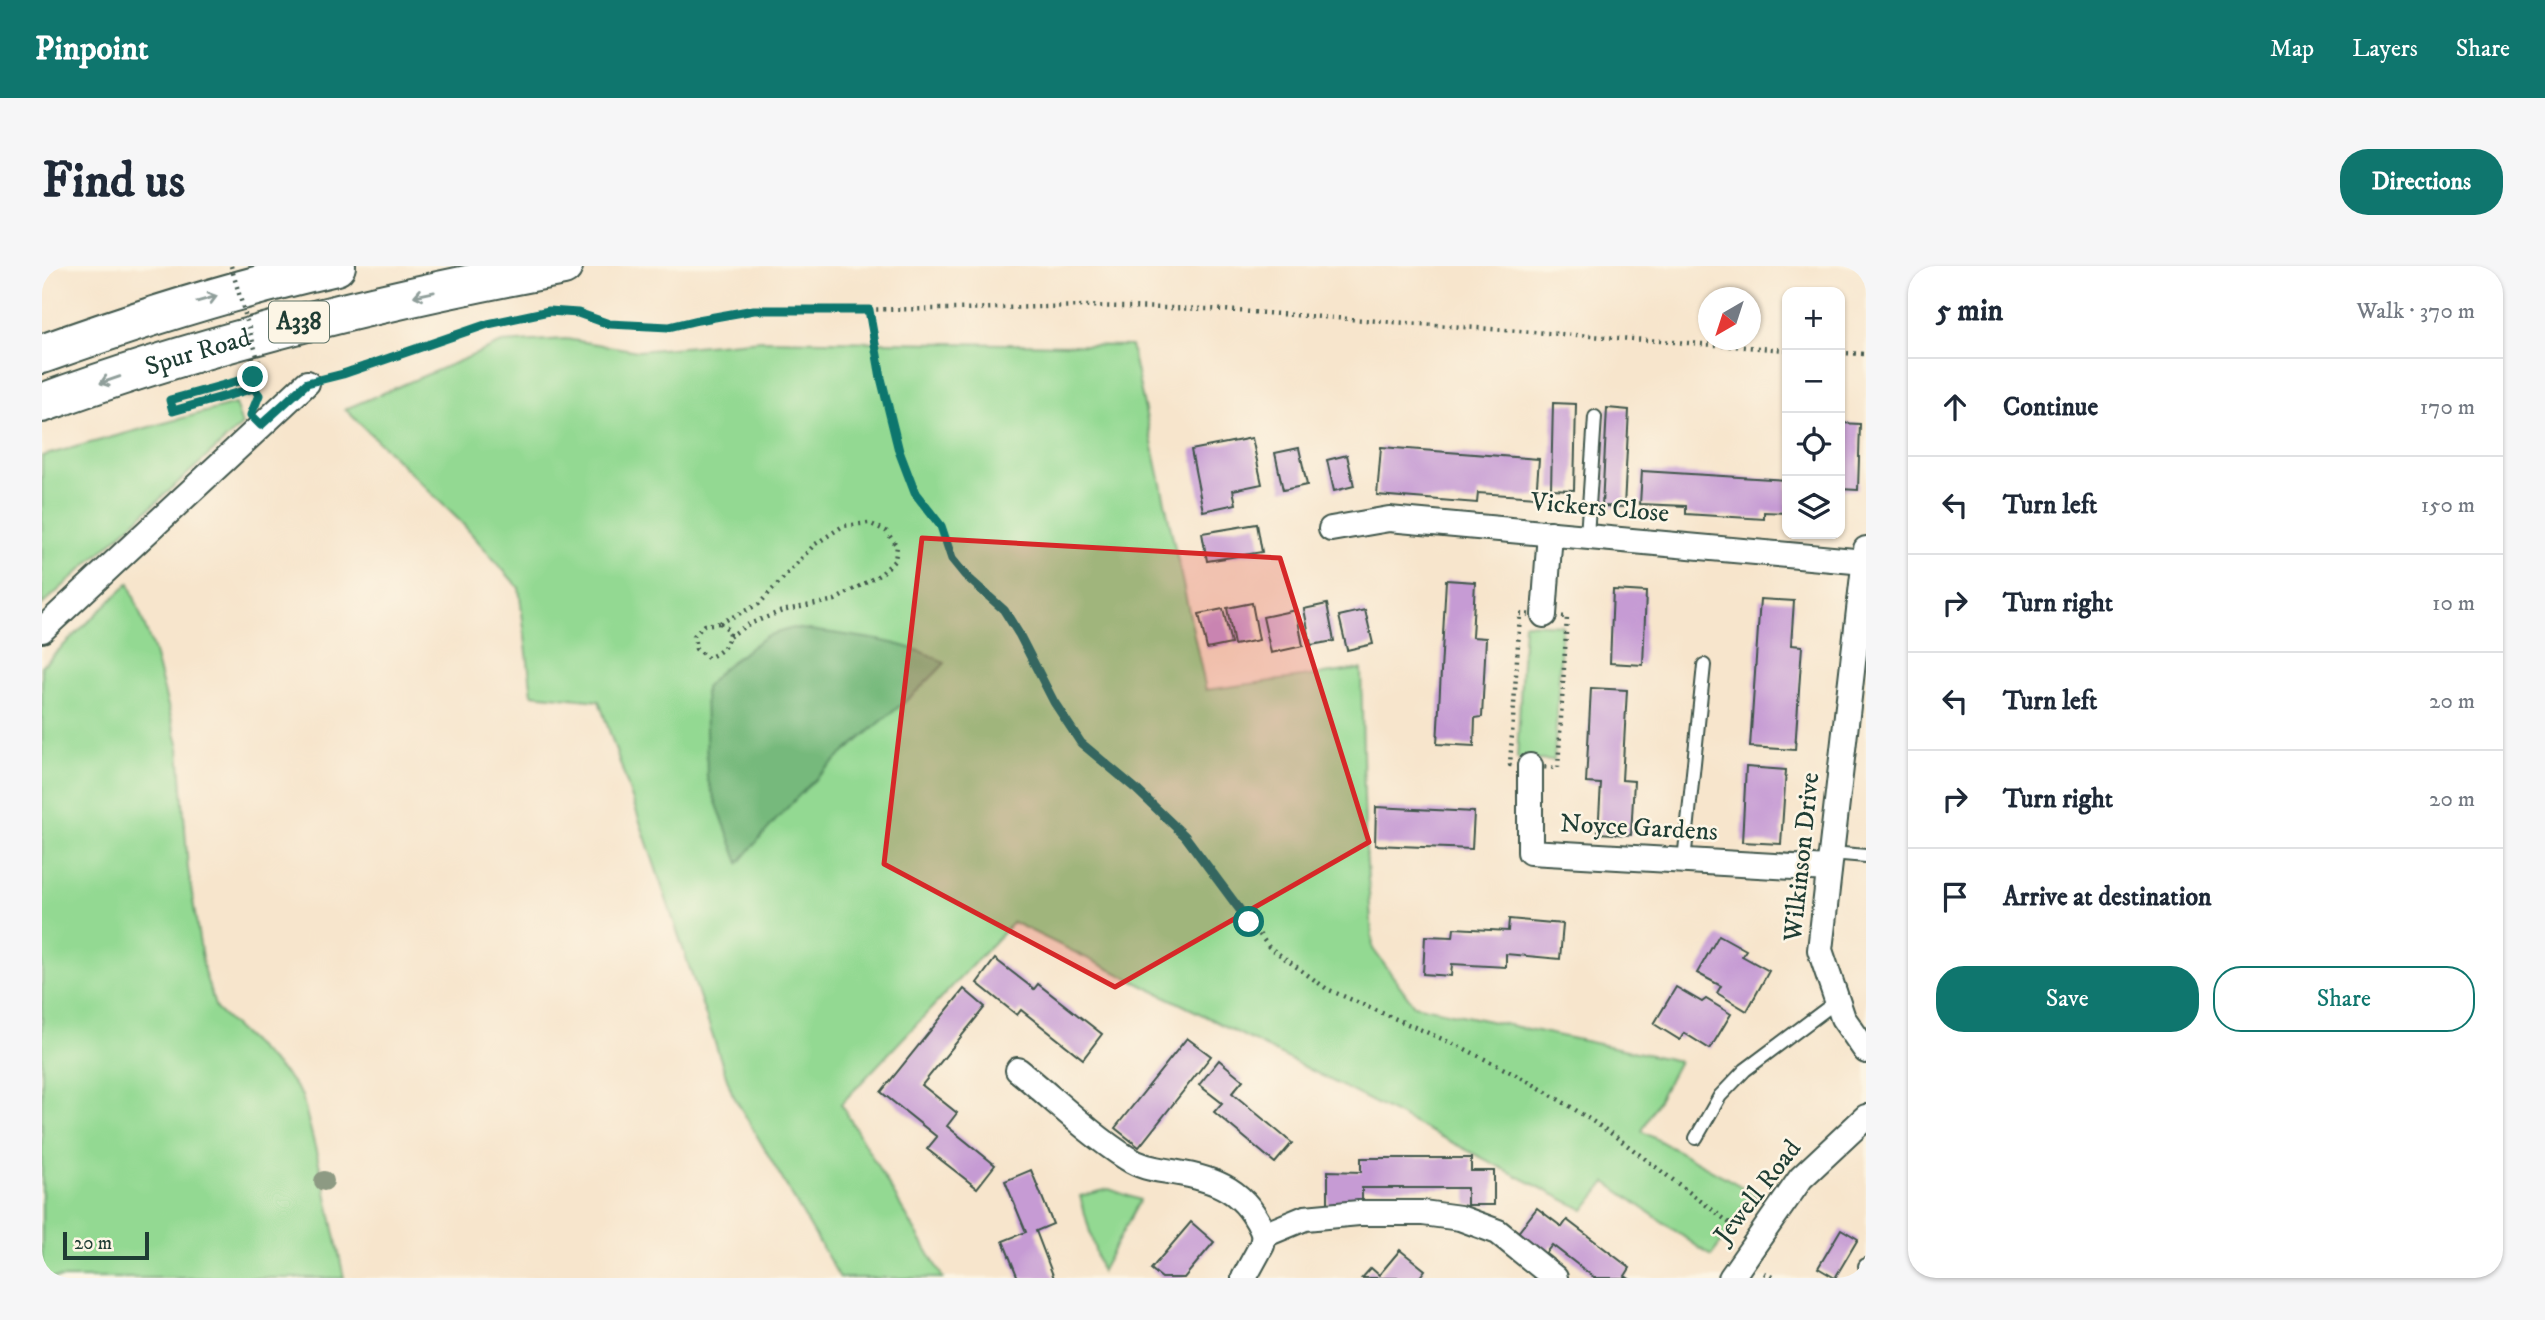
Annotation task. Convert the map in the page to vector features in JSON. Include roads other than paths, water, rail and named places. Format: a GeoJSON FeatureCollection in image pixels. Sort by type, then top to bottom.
{"type":"FeatureCollection","features":[{"type":"Feature","properties":{"kind":"highway","name":"Spur Road"},"geometry":{"type":"LineString","coordinates":[[42,354],[142,318],[259,284],[336,266]]}},
{"type":"Feature","properties":{"kind":"highway","name":"Spur Road"},"geometry":{"type":"LineString","coordinates":[[42,403],[273,329],[375,304],[563,266]]}},
{"type":"Feature","properties":{"kind":"highway"},"geometry":{"type":"LineString","coordinates":[[42,336],[142,318]]}},
{"type":"Feature","properties":{"kind":"street"},"geometry":{"type":"LineString","coordinates":[[42,630],[307,383]]}},
{"type":"Feature","properties":{"kind":"street","name":"Vickers Close"},"geometry":{"type":"LineString","coordinates":[[1331,529],[1390,519],[1865,556]]}},
{"type":"Feature","properties":{"kind":"street"},"geometry":{"type":"LineString","coordinates":[[1544,615],[1550,533]]}},
{"type":"Feature","properties":{"kind":"street","name":"Wilkinson Drive"},"geometry":{"type":"LineString","coordinates":[[1865,556],[1857,701],[1830,861],[1820,950],[1843,1018],[1866,1051]]}},
{"type":"Feature","properties":{"kind":"street","name":"Noyce Gardens"},"geometry":{"type":"LineString","coordinates":[[1530,766],[1530,852],[1684,861],[1830,861]]}},
{"type":"Feature","properties":{"kind":"street"},"geometry":{"type":"LineString","coordinates":[[1018,1070],[1105,1142],[1142,1167],[1202,1177],[1225,1186],[1250,1209],[1259,1221],[1264,1235],[1262,1245],[1244,1278]]}},
{"type":"Feature","properties":{"kind":"street","name":"Jewell Road"},"geometry":{"type":"LineString","coordinates":[[1731,1278],[1801,1178],[1864,1123]]}},
{"type":"Feature","properties":{"kind":"street"},"geometry":{"type":"LineString","coordinates":[[1264,1235],[1305,1218],[1359,1213],[1423,1213],[1460,1218],[1498,1232],[1555,1278]]}},
{"type":"Feature","properties":{"kind":"lane"},"geometry":{"type":"LineString","coordinates":[[1587,536],[1595,417]]}},
{"type":"Feature","properties":{"kind":"lane"},"geometry":{"type":"LineString","coordinates":[[1684,861],[1704,665]]}},
{"type":"Feature","properties":{"kind":"lane"},"geometry":{"type":"LineString","coordinates":[[1830,861],[1866,856]]}},
{"type":"Feature","properties":{"kind":"lane"},"geometry":{"type":"LineString","coordinates":[[1696,1138],[1720,1096],[1745,1070],[1838,1001]]}}]}
